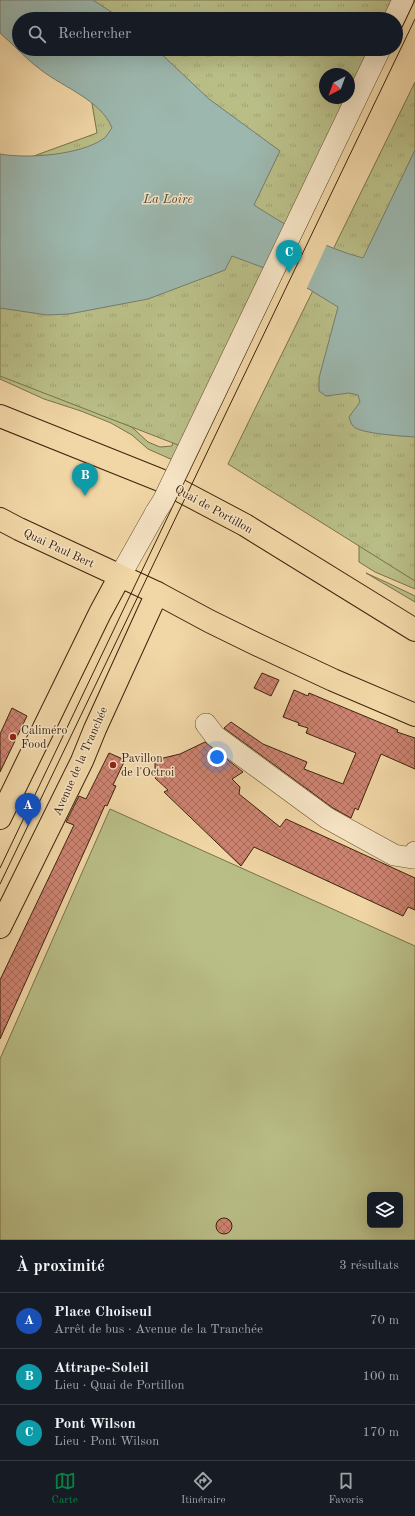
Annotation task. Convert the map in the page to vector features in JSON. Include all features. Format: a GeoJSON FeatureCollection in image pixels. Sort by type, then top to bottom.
{"type":"FeatureCollection","features":[{"type":"Feature","properties":{"kind":"main road","name":"Quai de Portillon"},"geometry":{"type":"LineString","coordinates":[[0,416],[173,487],[245,525],[415,630]]}},
{"type":"Feature","properties":{"kind":"main road","name":"Quai Paul Bert"},"geometry":{"type":"LineString","coordinates":[[0,519],[157,593]]}},
{"type":"Feature","properties":{"kind":"main road"},"geometry":{"type":"LineString","coordinates":[[0,818],[100,612],[120,576]]}},
{"type":"Feature","properties":{"kind":"main road"},"geometry":{"type":"LineString","coordinates":[[157,593],[209,621],[265,648],[333,680],[415,715]]}},
{"type":"Feature","properties":{"kind":"main road","name":"Avenue de la Tranchée"},"geometry":{"type":"LineString","coordinates":[[0,927],[82,761],[157,593]]}},
{"type":"Feature","properties":{"kind":"street"},"geometry":{"type":"LineString","coordinates":[[397,12],[403,0]]}},
{"type":"Feature","properties":{"kind":"street"},"geometry":{"type":"LineString","coordinates":[[120,576],[163,501],[377,56]]}},
{"type":"Feature","properties":{"kind":"street"},"geometry":{"type":"LineString","coordinates":[[206,724],[215,736],[327,818],[394,855],[412,858],[415,852]]}},
{"type":"Feature","properties":{"kind":"green space"},"geometry":{"type":"Polygon","coordinates":[[[0,0],[410,0],[403,15],[403,12],[12,12],[0,0]]]}},
{"type":"Feature","properties":{"kind":"green space"},"geometry":{"type":"Polygon","coordinates":[[[46,56],[384,56],[191,450],[0,376],[0,158],[9,165],[97,133],[89,86],[46,56]]]}},
{"type":"Feature","properties":{"kind":"green space"},"geometry":{"type":"Polygon","coordinates":[[[415,82],[415,581],[228,464],[415,82]]]}},
{"type":"Feature","properties":{"kind":"green space"},"geometry":{"type":"Polygon","coordinates":[[[0,363],[122,418],[148,442],[160,447],[172,446],[175,432],[180,441],[175,461],[148,449],[132,435],[111,423],[44,399],[0,379],[0,363]]]}},
{"type":"Feature","properties":{"kind":"green space"},"geometry":{"type":"Polygon","coordinates":[[[415,500],[415,589],[375,572],[359,562],[359,544],[415,500]]]}},
{"type":"Feature","properties":{"kind":"green space"},"geometry":{"type":"Polygon","coordinates":[[[366,573],[415,596],[415,602],[366,573]]]}},
{"type":"Feature","properties":{"kind":"green space"},"geometry":{"type":"Polygon","coordinates":[[[110,809],[415,946],[415,1240],[0,1240],[0,1059],[110,809]]]}},
{"type":"Feature","properties":{"kind":"water","name":"La Loire"},"geometry":{"type":"Polygon","coordinates":[[[0,0],[93,0],[111,12],[12,12],[12,44],[0,33],[0,0]]]}},
{"type":"Feature","properties":{"kind":"water","name":"La Loire"},"geometry":{"type":"Polygon","coordinates":[[[25,56],[163,56],[209,99],[280,151],[254,205],[320,243],[363,258],[415,150],[415,437],[382,434],[357,429],[352,425],[349,417],[360,402],[358,395],[349,393],[326,396],[319,391],[319,378],[338,307],[307,288],[267,269],[232,256],[225,270],[148,299],[69,314],[47,315],[0,308],[0,154],[38,156],[81,149],[104,138],[112,128],[107,118],[91,102],[41,70],[25,56]]]}},
{"type":"Feature","properties":{"kind":"pier"},"geometry":{"type":"Polygon","coordinates":[[[288,224],[327,244],[306,290],[266,270],[288,224]]]}},
{"type":"Feature","properties":{"kind":"building"},"geometry":{"type":"Polygon","coordinates":[[[262,673],[279,680],[271,696],[254,688],[262,673]]]}},
{"type":"Feature","properties":{"kind":"building"},"geometry":{"type":"Polygon","coordinates":[[[294,690],[308,696],[309,693],[398,730],[397,732],[415,738],[415,769],[381,754],[358,810],[355,808],[351,818],[333,808],[224,728],[231,722],[263,744],[307,762],[304,769],[343,784],[356,753],[306,733],[308,728],[298,725],[299,723],[283,717],[294,690]]]}},
{"type":"Feature","properties":{"kind":"building"},"geometry":{"type":"Polygon","coordinates":[[[12,708],[27,716],[0,772],[0,734],[12,708]]]}},
{"type":"Feature","properties":{"kind":"building"},"geometry":{"type":"Polygon","coordinates":[[[205,742],[243,772],[232,779],[240,787],[239,794],[280,827],[286,819],[415,878],[415,910],[408,907],[403,916],[254,847],[241,866],[164,792],[168,790],[155,778],[155,760],[180,754],[205,742]]]}},
{"type":"Feature","properties":{"kind":"building"},"geometry":{"type":"Polygon","coordinates":[[[109,753],[125,760],[113,785],[116,786],[107,806],[105,805],[0,1039],[0,980],[74,825],[66,822],[79,796],[86,799],[109,753]]]}},
{"type":"Feature","properties":{"kind":"building"},"geometry":{"type":"Polygon","coordinates":[[[221,1218],[227,1218],[232,1223],[230,1232],[227,1234],[221,1234],[216,1229],[216,1223],[221,1218]]]}},
{"type":"Feature","properties":{"kind":"tram line"},"geometry":{"type":"LineString","coordinates":[[403,25],[415,0]]}},
{"type":"Feature","properties":{"kind":"tram line"},"geometry":{"type":"LineString","coordinates":[[403,44],[415,19]]}},
{"type":"Feature","properties":{"kind":"tram line"},"geometry":{"type":"LineString","coordinates":[[0,868],[388,56]]}},
{"type":"Feature","properties":{"kind":"tram line"},"geometry":{"type":"LineString","coordinates":[[0,884],[397,56]]}},
{"type":"Feature","properties":{"kind":"place","name":"Pont Wilson"},"geometry":{"type":"Point","coordinates":[289,273]}},
{"type":"Feature","properties":{"kind":"place","name":"Attrape-Soleil"},"geometry":{"type":"Point","coordinates":[85,496]}},
{"type":"Feature","properties":{"kind":"place","name":"Caliméro Food"},"geometry":{"type":"Point","coordinates":[13,737]}},
{"type":"Feature","properties":{"kind":"place","name":"Pavillon de l'Octroi"},"geometry":{"type":"Point","coordinates":[113,765]}},
{"type":"Feature","properties":{"kind":"place","name":"Place Choiseul"},"geometry":{"type":"Point","coordinates":[28,826]}}]}
